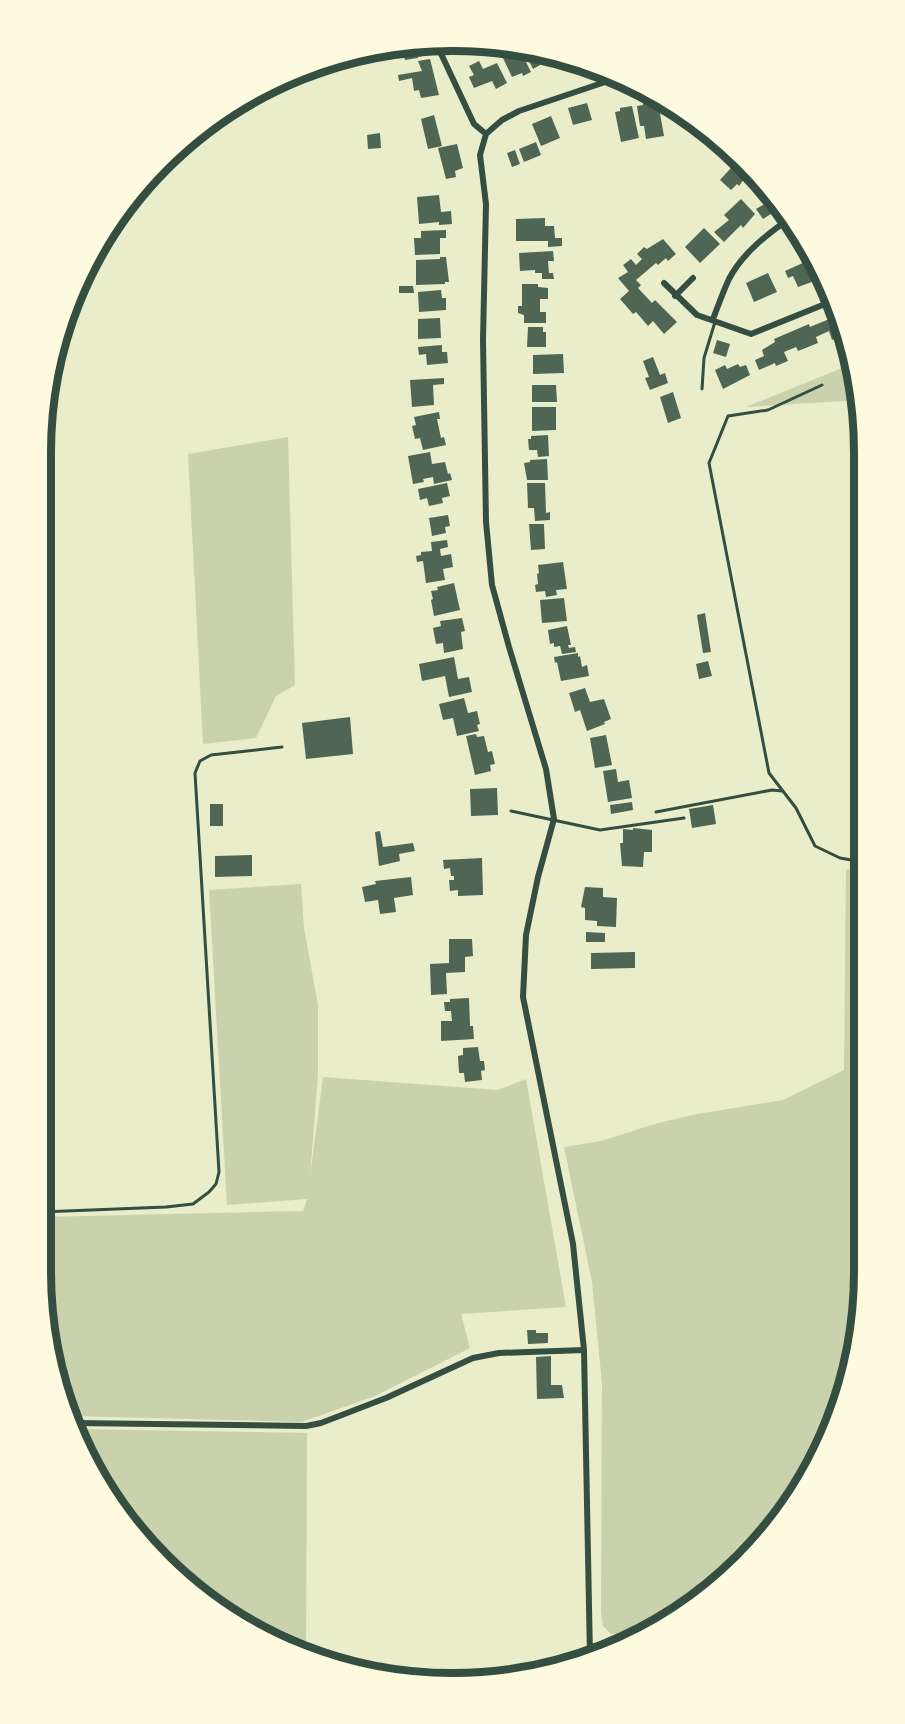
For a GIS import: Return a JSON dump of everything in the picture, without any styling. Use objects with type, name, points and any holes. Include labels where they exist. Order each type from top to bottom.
[{"type":"street","points":[[440,51],[474,124],[486,134]]},
{"type":"street","points":[[595,1647],[590,1646],[584,1350],[573,1244],[523,997],[526,935],[538,877],[554,819],[546,769],[492,585],[486,522],[483,340],[486,204],[480,155],[486,134],[502,120],[519,111],[606,82]]},
{"type":"street","points":[[714,320],[730,278],[751,249],[782,224]]},
{"type":"street","points":[[675,296],[693,278]]},
{"type":"street","points":[[664,283],[697,315],[751,334],[825,304]]},
{"type":"street","points":[[81,1423],[306,1426],[321,1423],[386,1398],[473,1358],[499,1353],[584,1350]]},
{"type":"lane","points":[[702,389],[704,357],[714,320]]},
{"type":"lane","points":[[51,1212],[194,1204],[216,1184],[219,1172],[195,773],[200,761],[212,755],[282,747]]},
{"type":"lane","points":[[511,811],[600,830],[684,818]]},
{"type":"path","points":[[822,385],[768,410],[728,416],[709,463],[769,773],[796,808],[815,846],[840,858],[854,860]]},
{"type":"path","points":[[650,813],[772,790],[784,792]]},
{"type":"green space","points":[[844,367],[851,401],[746,407]]},
{"type":"green space","points":[[288,437],[295,685],[276,696],[256,738],[203,744],[188,454]]},
{"type":"green space","points":[[854,868],[854,1271],[851,1324],[833,1401],[813,1449],[786,1495],[771,1516],[736,1555],[697,1590],[676,1605],[630,1632],[623,1635],[611,1634],[603,1626],[601,1612],[602,1384],[592,1282],[564,1147],[601,1141],[658,1123],[697,1114],[783,1100],[844,1070],[846,870]]},
{"type":"green space","points":[[301,884],[304,928],[318,1005],[318,1074],[310,1176],[323,1077],[498,1090],[526,1079],[566,1307],[461,1314],[470,1348],[375,1396],[302,1422],[78,1416],[65,1375],[54,1324],[51,1217],[303,1211],[307,1199],[227,1205],[209,890]]},
{"type":"green space","points":[[84,1429],[307,1433],[306,1645],[275,1632],[229,1605],[208,1590],[169,1555],[134,1516],[119,1495],[92,1449]]},
{"type":"building","points":[[422,52],[423,56],[405,60],[404,56],[397,57],[397,55],[400,54]]},
{"type":"building","points":[[506,54],[524,58],[531,72],[523,76],[522,73],[512,77],[502,56]]},
{"type":"building","points":[[528,58],[538,61],[540,65],[533,69]]},
{"type":"building","points":[[430,59],[439,95],[421,98],[419,90],[414,91],[412,78],[399,81],[398,75],[422,71],[418,61]]},
{"type":"building","points":[[479,61],[483,69],[497,63],[507,83],[496,89],[492,81],[474,88],[469,77],[474,75],[469,66]]},
{"type":"building","points":[[647,101],[659,109],[664,136],[646,139],[644,126],[640,126],[637,106],[643,105],[643,102]]},
{"type":"building","points":[[587,103],[592,120],[573,125],[568,108]]},
{"type":"building","points":[[632,106],[639,138],[621,142],[615,112],[620,111],[620,108]]},
{"type":"building","points":[[434,115],[442,146],[428,149],[421,119]]},
{"type":"building","points":[[551,116],[560,138],[541,146],[532,124]]},
{"type":"building","points":[[380,133],[381,148],[368,149],[367,135]]},
{"type":"building","points":[[536,142],[541,155],[524,162],[519,149]]},
{"type":"building","points":[[457,144],[463,168],[455,171],[456,177],[446,179],[438,148]]},
{"type":"building","points":[[515,150],[520,164],[512,167],[507,153]]},
{"type":"building","points":[[733,166],[745,178],[739,186],[737,184],[731,190],[720,180]]},
{"type":"building","points":[[439,195],[441,212],[451,211],[452,224],[439,225],[439,222],[419,224],[417,197]]},
{"type":"building","points":[[741,199],[755,214],[743,228],[741,225],[724,242],[714,232],[729,220],[724,215]]},
{"type":"building","points":[[767,203],[774,212],[763,219],[756,209]]},
{"type":"building","points":[[545,218],[545,226],[554,226],[555,238],[562,238],[562,246],[548,247],[548,241],[516,241],[516,219]]},
{"type":"building","points":[[704,228],[720,244],[700,263],[685,247]]},
{"type":"building","points":[[446,230],[446,238],[440,238],[440,254],[415,255],[414,238],[421,238],[421,231]]},
{"type":"building","points":[[663,239],[676,254],[668,261],[666,258],[658,265],[656,263],[636,280],[641,285],[638,288],[652,303],[655,300],[677,322],[664,334],[653,321],[648,326],[620,299],[629,291],[618,278],[628,272],[623,265],[631,259],[636,265],[642,259],[637,254],[644,247],[647,249]]},
{"type":"building","points":[[553,251],[554,261],[548,261],[549,273],[553,273],[554,279],[542,279],[542,273],[535,273],[535,270],[520,271],[519,253]]},
{"type":"building","points":[[800,252],[815,281],[798,287],[793,276],[788,278],[785,271],[805,262]]},
{"type":"building","points":[[440,257],[446,257],[449,282],[416,285],[416,260],[440,259]]},
{"type":"building","points":[[768,273],[777,292],[754,302],[746,283]]},
{"type":"building","points":[[522,284],[538,284],[538,287],[548,288],[548,299],[540,299],[540,312],[546,312],[546,323],[524,323],[524,315],[518,313],[518,306],[522,306]]},
{"type":"building","points":[[399,286],[413,286],[414,293],[399,293]]},
{"type":"building","points":[[441,290],[442,298],[446,298],[446,310],[419,312],[418,292]]},
{"type":"building","points":[[440,318],[441,338],[418,339],[418,319]]},
{"type":"building","points":[[831,318],[837,338],[832,340],[829,331],[816,337],[818,343],[798,351],[796,347],[784,352],[788,361],[776,366],[775,363],[759,370],[755,360],[764,356],[762,350],[775,342],[774,339],[809,324],[810,327]]},
{"type":"building","points":[[528,327],[543,327],[543,332],[546,332],[546,347],[527,347]]},
{"type":"building","points":[[717,340],[730,344],[726,357],[713,353]]},
{"type":"building","points":[[442,345],[442,352],[447,352],[448,363],[427,365],[426,354],[419,355],[418,347]]},
{"type":"building","points":[[563,354],[564,373],[533,374],[533,355]]},
{"type":"building","points":[[653,357],[660,375],[665,373],[668,383],[650,390],[645,378],[649,377],[643,361]]},
{"type":"building","points":[[738,364],[740,367],[746,365],[750,375],[723,389],[715,370],[725,365],[727,369]]},
{"type":"building","points":[[444,378],[444,384],[433,385],[434,405],[412,407],[410,380]]},
{"type":"building","points":[[532,385],[556,385],[557,402],[532,402]]},
{"type":"building","points":[[673,392],[681,418],[668,423],[660,397]]},
{"type":"building","points":[[532,407],[556,407],[556,430],[532,431]]},
{"type":"building","points":[[439,412],[440,419],[437,419],[441,438],[444,437],[446,445],[423,450],[420,438],[415,439],[412,426],[416,425],[414,417]]},
{"type":"building","points":[[548,435],[549,456],[538,457],[537,450],[529,450],[528,439],[531,439],[531,436]]},
{"type":"building","points":[[430,452],[432,464],[445,462],[452,480],[434,484],[433,477],[413,484],[408,456]]},
{"type":"building","points":[[547,459],[548,480],[527,480],[524,463],[530,460]]},
{"type":"building","points":[[447,483],[450,496],[442,498],[443,503],[429,506],[427,498],[420,500],[418,489]]},
{"type":"building","points":[[527,483],[545,483],[546,513],[550,512],[550,520],[535,521],[534,508],[528,508]]},
{"type":"building","points":[[448,515],[450,526],[445,527],[446,533],[432,536],[429,518]]},
{"type":"building","points":[[529,524],[544,524],[545,549],[531,550]]},
{"type":"building","points":[[447,540],[448,547],[440,549],[441,556],[451,554],[453,567],[443,569],[445,580],[426,583],[423,561],[417,562],[416,556],[421,555],[421,552],[432,551],[431,542]]},
{"type":"building","points":[[563,562],[567,589],[556,590],[557,595],[546,597],[545,591],[536,592],[538,565]]},
{"type":"building","points":[[454,583],[460,610],[434,616],[431,591],[438,590],[437,587]]},
{"type":"building","points":[[564,598],[567,621],[542,623],[540,600]]},
{"type":"building","points":[[705,613],[711,652],[703,653],[697,615]]},
{"type":"building","points":[[462,618],[465,631],[461,632],[463,649],[444,653],[443,643],[436,644],[433,628],[441,626],[440,621]]},
{"type":"building","points":[[567,626],[571,645],[568,645],[569,648],[575,647],[576,652],[562,654],[560,646],[554,647],[554,643],[550,644],[548,630]]},
{"type":"building","points":[[578,653],[582,667],[587,665],[589,676],[561,681],[554,657]]},
{"type":"building","points":[[454,657],[458,679],[469,677],[472,692],[449,697],[445,676],[422,681],[419,664]]},
{"type":"building","points":[[708,661],[712,676],[699,679],[696,664]]},
{"type":"building","points":[[585,688],[590,702],[604,699],[611,719],[587,731],[580,710],[575,712],[569,693]]},
{"type":"building","points":[[464,698],[468,713],[477,711],[479,731],[457,736],[453,718],[443,720],[439,704]]},
{"type":"building","points":[[350,717],[353,754],[306,759],[302,723]]},
{"type":"building","points":[[476,734],[477,737],[484,736],[488,752],[492,751],[495,764],[490,765],[491,771],[475,775],[466,736]]},
{"type":"building","points":[[606,735],[612,765],[595,768],[590,738]]},
{"type":"building","points":[[616,769],[618,782],[629,780],[632,798],[608,802],[603,771]]},
{"type":"building","points":[[497,788],[498,815],[471,816],[470,789]]},
{"type":"building","points":[[632,802],[633,810],[611,814],[610,805]]},
{"type":"building","points":[[210,804],[223,804],[223,826],[210,826]]},
{"type":"building","points":[[713,805],[716,824],[692,828],[689,809]]},
{"type":"building","points":[[633,828],[652,830],[652,852],[644,852],[643,867],[622,866],[620,843],[623,843],[623,829],[633,830]]},
{"type":"building","points":[[380,831],[383,847],[413,843],[415,851],[399,854],[400,861],[379,866],[375,832]]},
{"type":"building","points":[[252,855],[252,876],[215,877],[215,856]]},
{"type":"building","points":[[482,858],[483,895],[458,896],[458,890],[450,891],[449,880],[454,880],[454,876],[451,876],[450,868],[444,869],[443,860]]},
{"type":"building","points":[[411,877],[413,895],[394,898],[396,912],[380,914],[378,900],[365,902],[362,887],[376,884],[375,881]]},
{"type":"building","points":[[585,887],[603,888],[603,897],[617,898],[616,927],[597,926],[597,921],[585,920],[585,908],[581,907]]},
{"type":"building","points":[[586,932],[605,933],[605,942],[586,942]]},
{"type":"building","points":[[449,939],[472,939],[473,956],[465,957],[465,972],[446,973],[447,994],[431,995],[430,964],[449,963]]},
{"type":"building","points":[[635,952],[635,968],[591,969],[591,953]]},
{"type":"building","points":[[469,998],[470,1026],[473,1026],[474,1039],[441,1041],[441,1021],[452,1021],[451,1011],[445,1011],[444,1002],[450,1002],[450,999]]},
{"type":"building","points":[[478,1047],[480,1061],[484,1061],[485,1070],[481,1071],[482,1080],[465,1082],[464,1073],[459,1073],[458,1056],[463,1055],[463,1048]]},
{"type":"building","points":[[527,1330],[548,1333],[548,1343],[528,1344]]},
{"type":"building","points":[[551,1356],[551,1385],[562,1385],[564,1398],[537,1399],[536,1357]]}]
